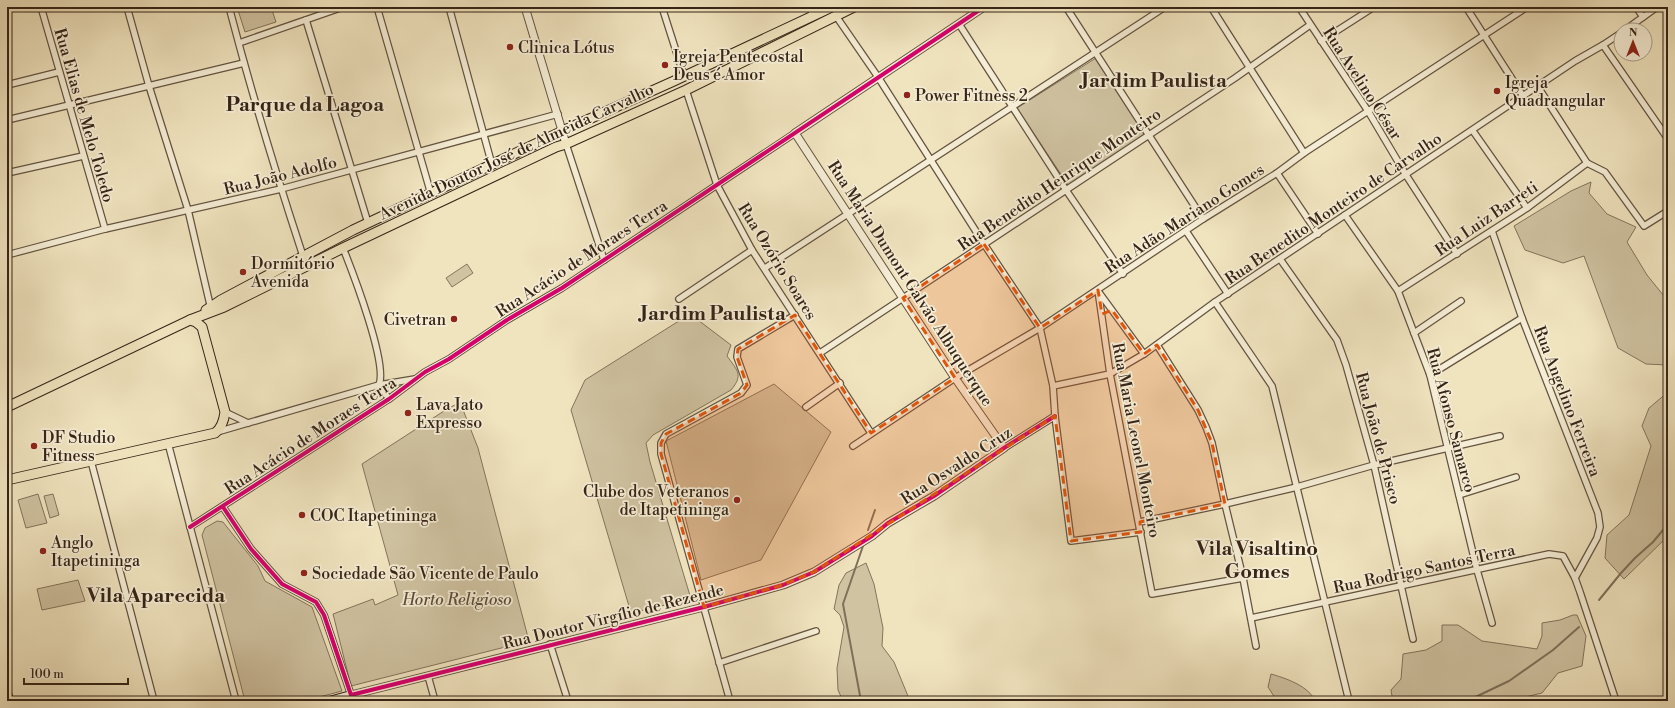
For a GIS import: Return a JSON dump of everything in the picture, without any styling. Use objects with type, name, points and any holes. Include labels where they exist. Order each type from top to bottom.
[{"type":"main road","name":"Avenida Doutor José de Almeida Carvalho","points":[[190,320],[202,316],[303,256],[368,223],[684,76],[812,11],[832,7]]},
{"type":"main road","name":"Avenida Doutor José de Almeida Carvalho","points":[[7,407],[556,147],[566,144],[686,90],[854,7]]},
{"type":"main road","points":[[7,480],[215,433],[221,426],[225,412],[202,327],[202,316]]},
{"type":"main road","points":[[190,320],[196,322],[202,327]]},
{"type":"main road","points":[[7,695],[9,701]]},
{"type":"main road","name":"Rua Doutor Virgílio de Rezende","points":[[329,701],[352,698]]},
{"type":"street","name":"Rua Elias de Melo Toledo","points":[[41,7],[104,229]]},
{"type":"street","points":[[128,7],[149,86],[188,210],[211,310]]},
{"type":"street","points":[[229,7],[238,43],[281,189],[303,256]]},
{"type":"street","points":[[238,43],[343,7]]},
{"type":"street","points":[[377,7],[431,194]]},
{"type":"street","points":[[449,7],[492,164]]},
{"type":"street","points":[[525,7],[566,144],[604,260]]},
{"type":"street","points":[[662,7],[684,76]]},
{"type":"street","name":"Rua Acácio de Moraes Terra","points":[[190,527],[388,399],[489,331],[562,288],[984,7]]},
{"type":"street","points":[[1066,7],[1203,219]]},
{"type":"street","points":[[765,268],[1165,7]]},
{"type":"street","points":[[1211,7],[1304,153]]},
{"type":"street","name":"Rua Avelino César","points":[[1299,7],[1368,111],[1406,175],[1457,254]]},
{"type":"street","points":[[1321,41],[1374,7]]},
{"type":"street","points":[[1466,7],[1523,96]]},
{"type":"street","name":"Rua Adão Mariano Gomes","points":[[853,446],[955,378],[1040,328],[1123,274],[1203,219],[1277,173],[1304,153],[1527,7]]},
{"type":"street","points":[[1636,7],[1643,17]]},
{"type":"street","points":[[1636,22],[1658,7]]},
{"type":"street","points":[[836,16],[878,77],[984,244],[1040,328],[1053,386],[1055,416],[1071,541],[1141,532]]},
{"type":"street","points":[[306,20],[368,223]]},
{"type":"street","points":[[959,24],[1066,190],[1123,274]]},
{"type":"street","name":"Rua Benedito Henrique Monteiro","points":[[820,353],[1250,67],[1310,25]]},
{"type":"street","name":"Rua Benedito Monteiro de Carvalho","points":[[1053,386],[1110,374],[1144,354],[1215,302],[1523,96],[1613,38]]},
{"type":"street","points":[[1603,45],[1668,139]]},
{"type":"street","points":[[7,120],[244,63]]},
{"type":"street","points":[[7,85],[59,72]]},
{"type":"street","points":[[1538,87],[1587,164],[1605,172],[1644,226],[1668,211]]},
{"type":"street","name":"Rua Ozório Soares","points":[[686,90],[717,185],[752,250],[840,383],[871,433]]},
{"type":"street","name":"Rua João Adolfo","points":[[7,255],[104,229],[281,189],[558,114]]},
{"type":"street","points":[[1472,131],[1528,208]]},
{"type":"street","name":"Rua Maria Dumont Galvão Albuquerque","points":[[795,133],[955,378],[1004,448]]},
{"type":"street","points":[[7,173],[83,156]]},
{"type":"street","name":"Rua Luiz Barreti","points":[[1398,290],[1528,208],[1587,164]]},
{"type":"street","points":[[1277,173],[1318,234]]},
{"type":"street","name":"Rua Afonso Samarco","points":[[1345,215],[1398,290],[1430,375],[1477,570],[1492,624]]},
{"type":"street","name":"Rua Angelino Ferreira","points":[[1492,231],[1522,318],[1598,513],[1600,527],[1597,538],[1575,578]]},
{"type":"street","points":[[1186,232],[1228,294]]},
{"type":"street","points":[[340,250],[375,344],[382,375],[379,386],[388,399]]},
{"type":"street","points":[[679,299],[752,250]]},
{"type":"street","name":"Rua João de Prisco","points":[[1280,259],[1336,340],[1346,365],[1374,465],[1413,639]]},
{"type":"street","points":[[1098,290],[1144,354]]},
{"type":"street","name":"Rua Maria Leonel Monteiro","points":[[1098,290],[1110,374],[1140,522],[1152,594],[1243,578]]},
{"type":"street","points":[[1414,333],[1461,301]]},
{"type":"street","points":[[1215,302],[1272,386],[1349,701]]},
{"type":"street","points":[[1102,314],[1112,310]]},
{"type":"street","points":[[730,701],[661,454],[661,443],[666,434],[741,393],[747,385],[737,357],[738,349],[795,315]]},
{"type":"street","points":[[1430,375],[1522,318]]},
{"type":"street","points":[[1157,345],[1206,427],[1212,443],[1243,578],[1256,646]]},
{"type":"street","points":[[215,433],[379,386],[417,379]]},
{"type":"street","points":[[806,407],[840,383]]},
{"type":"street","points":[[225,412],[248,423]]},
{"type":"street","name":"Rua Osvaldo Cruz","points":[[872,536],[888,523],[934,496],[1004,448],[1055,416]]},
{"type":"street","points":[[1140,522],[1297,487],[1374,465],[1500,436]]},
{"type":"street","points":[[168,444],[236,701]]},
{"type":"street","points":[[91,461],[154,701]]},
{"type":"street","points":[[1459,495],[1516,477]]},
{"type":"street","points":[[223,507],[251,549],[282,584],[316,602],[324,615],[352,698]]},
{"type":"street","name":"Rua Doutor Virgílio de Rezende","points":[[352,698],[428,676],[550,644],[704,607],[789,582],[814,572],[872,536]]},
{"type":"street","name":"Rua Rodrigo Santos Terra","points":[[1251,618],[1549,554],[1563,556],[1575,578],[1616,701]]},
{"type":"street","points":[[720,663],[816,631]]},
{"type":"street","points":[[550,644],[568,701]]},
{"type":"street","points":[[428,676],[435,701]]},
{"type":"highlighted area","points":[[984,244],[1040,328],[1098,290],[1102,314],[1112,310],[1144,354],[1157,345],[1198,410],[1212,443],[1225,504],[1140,522],[1141,532],[1071,541],[1055,416],[814,572],[783,585],[704,607],[661,454],[661,443],[666,434],[741,393],[747,385],[737,357],[738,349],[795,315],[871,433],[955,378],[903,298]]},
{"type":"green space","points":[[237,7],[271,7],[276,22],[245,32]]},
{"type":"green space","points":[[1096,58],[1145,134],[1068,185],[1017,108]]},
{"type":"green space","points":[[1591,182],[1589,193],[1607,214],[1636,227],[1627,242],[1647,275],[1668,301],[1668,371],[1667,365],[1646,364],[1618,348],[1584,256],[1563,263],[1525,250],[1514,226],[1571,191]]},
{"type":"green space","points":[[467,264],[473,273],[452,287],[446,278]]},
{"type":"green space","points":[[690,314],[731,345],[727,356],[736,369],[738,376],[735,385],[731,390],[653,435],[646,443],[650,462],[691,599],[631,613],[571,410],[585,380]]},
{"type":"green space","name":"Clube dos Veteranos de Itapetininga","points":[[774,384],[831,432],[761,560],[701,580],[666,441]]},
{"type":"green space","points":[[1668,392],[1668,536],[1624,579],[1605,558],[1607,535],[1629,515],[1651,446],[1642,426],[1649,408]]},
{"type":"green space","name":"Horto Religioso","points":[[460,402],[478,448],[529,641],[351,686],[333,614],[373,599],[375,605],[398,595],[362,464]]},
{"type":"green space","points":[[38,494],[47,523],[26,528],[18,500]]},
{"type":"green space","points":[[53,494],[59,515],[50,518],[44,496]]},
{"type":"green space","points":[[217,521],[223,522],[258,566],[265,581],[312,607],[342,691],[304,701],[245,701],[202,535],[205,528]]},
{"type":"green space","points":[[866,563],[874,584],[883,628],[882,646],[894,662],[910,701],[843,701],[838,690],[837,668],[844,627],[840,615],[834,609],[839,585],[846,573]]},
{"type":"green space","points":[[78,580],[85,601],[42,610],[37,589]]},
{"type":"green space","points":[[1577,615],[1586,636],[1582,666],[1558,673],[1542,693],[1517,699],[1515,701],[1390,701],[1392,696],[1391,690],[1401,679],[1403,654],[1426,650],[1442,641],[1442,625],[1458,625],[1482,641],[1537,649],[1542,636],[1542,623],[1560,620]]},
{"type":"green space","points":[[1271,674],[1296,683],[1308,691],[1315,701],[1277,701],[1268,687]]},
{"type":"waterway","points":[[868,530],[875,510]]},
{"type":"waterway","points":[[1599,600],[1621,573],[1653,542],[1668,524]]},
{"type":"waterway","points":[[861,701],[843,604],[863,546]]},
{"type":"waterway","points":[[1467,701],[1509,681],[1553,650],[1579,627]]},
{"type":"cycle path","points":[[190,527],[389,399],[425,372],[449,359],[507,320],[562,288],[984,7]]},
{"type":"cycle path","points":[[223,507],[251,549],[282,584],[316,602],[324,615],[351,695],[704,607],[783,585],[814,572],[872,536],[888,523],[934,496],[1004,448],[1055,416]]},
{"type":"place","name":"Clinica Lótus","points":[[510,47]]},
{"type":"place","name":"Igreja Pentecostal Deus é Amor","points":[[665,65]]},
{"type":"place","name":"Igreja Quadrangular","points":[[1497,91]]},
{"type":"place","name":"Power Fitness 2","points":[[907,95]]},
{"type":"place","name":"Dormitório Avenida","points":[[243,272]]},
{"type":"place","name":"Civetran","points":[[454,319]]},
{"type":"place","name":"Lava Jato Expresso","points":[[408,413]]},
{"type":"place","name":"DF Studio Fitness","points":[[34,446]]},
{"type":"place","name":"Clube dos Veteranos de Itapetininga","points":[[737,500]]},
{"type":"place","name":"COC Itapetininga","points":[[302,515]]},
{"type":"place","name":"Anglo Itapetininga","points":[[43,551]]},
{"type":"place","name":"Sociedade São Vicente de Paulo","points":[[304,573]]},
{"type":"district","name":"Jardim Paulista","points":[[1154,80]]},
{"type":"district","name":"Parque da Lagoa","points":[[305,104]]},
{"type":"district","name":"Jardim Paulista","points":[[713,313]]},
{"type":"district","name":"Vila Visaltino Gomes","points":[[1257,560]]},
{"type":"district","name":"Vila Aparecida","points":[[156,595]]}]
